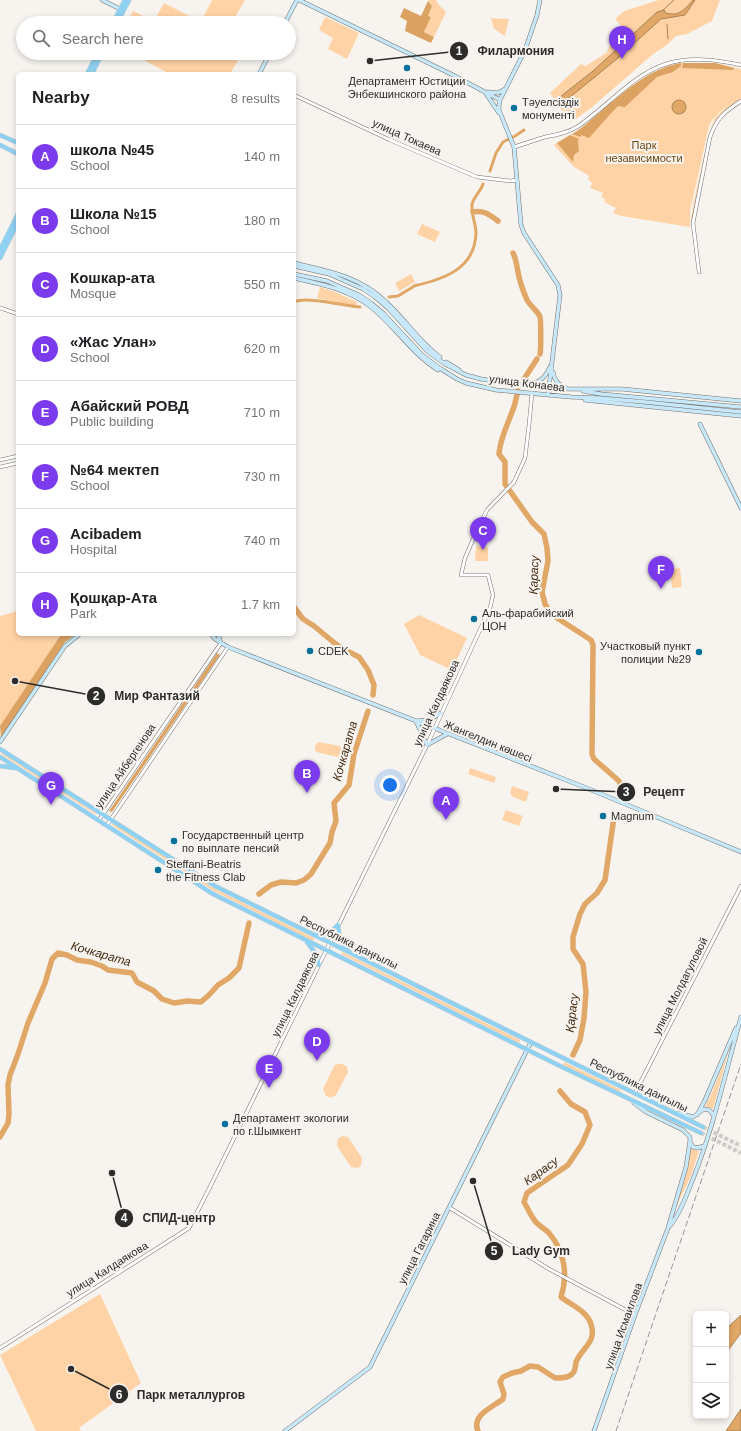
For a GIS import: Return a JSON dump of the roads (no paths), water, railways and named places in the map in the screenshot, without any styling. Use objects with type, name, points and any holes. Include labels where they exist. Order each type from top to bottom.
[{"type":"main road","points":[[102,0],[122,10]]},
{"type":"main road","points":[[120,16],[125,0]]},
{"type":"main road","points":[[118,16],[129,0]]},
{"type":"main road","points":[[289,16],[298,0],[500,100]]},
{"type":"main road","points":[[540,0],[537,15],[525,50],[500,100],[499,110],[513,146],[524,233],[558,285],[560,295],[548,395]]},
{"type":"main road","points":[[88,72],[94,60]]},
{"type":"main road","points":[[93,72],[99,60]]},
{"type":"main road","points":[[259,72],[266,60]]},
{"type":"main road","points":[[484,91],[498,93],[506,89]]},
{"type":"main road","points":[[484,91],[501,115]]},
{"type":"main road","points":[[0,135],[16,142]]},
{"type":"main road","points":[[0,145],[16,153]]},
{"type":"main road","points":[[0,250],[16,218]]},
{"type":"main road","points":[[0,258],[16,226]]},
{"type":"main road","points":[[296,262],[342,275],[365,285],[388,302],[424,344],[462,373]]},
{"type":"main road","points":[[296,266],[322,272]]},
{"type":"main road","points":[[316,267],[322,272]]},
{"type":"main road","name":"улица Конаева","points":[[322,272],[348,281],[375,297],[388,308],[423,347],[442,362],[462,373],[481,379],[549,387],[573,389],[622,389],[741,401]]},
{"type":"main road","name":"улица Конаева","points":[[296,274],[327,281],[360,295],[371,302],[422,355],[437,367],[466,383],[496,390],[621,400],[741,412]]},
{"type":"main road","points":[[296,278],[326,285],[358,298],[376,312],[422,359],[442,373],[450,374]]},
{"type":"main road","points":[[345,288],[348,281]]},
{"type":"main road","points":[[388,302],[388,308]]},
{"type":"main road","points":[[437,367],[442,362]]},
{"type":"main road","points":[[526,385],[541,381],[552,365]]},
{"type":"main road","points":[[552,365],[555,380],[562,386],[573,389]]},
{"type":"main road","name":"улица Конаева","points":[[573,389],[601,394],[741,407]]},
{"type":"main road","points":[[571,397],[603,402],[741,416]]},
{"type":"main road","points":[[700,424],[741,508]]},
{"type":"main road","points":[[0,742],[65,646],[78,636]]},
{"type":"main road","name":"Жангелдин көшесі","points":[[213,636],[228,647],[588,789],[741,852]]},
{"type":"main road","points":[[219,636],[221,642]]},
{"type":"main road","points":[[441,713],[429,720],[416,721],[427,745],[447,734]]},
{"type":"main road","name":"Республика даңғылы","points":[[0,749],[215,886],[703,1127]]},
{"type":"main road","name":"Республика даңғылы","points":[[0,757],[213,894],[527,1050],[701,1133]]},
{"type":"main road","points":[[0,766],[18,768]]},
{"type":"main road","points":[[309,932],[324,935],[332,932],[338,925]]},
{"type":"main road","points":[[338,925],[340,938],[343,945],[354,954]]},
{"type":"main road","points":[[305,940],[316,954],[319,965]]},
{"type":"main road","points":[[697,1115],[741,1017]]},
{"type":"main road","name":"улица Исмаилова","points":[[668,1228],[674,1222],[698,1169],[741,1017]]},
{"type":"main road","name":"улица Гагарина","points":[[285,1431],[370,1367],[531,1042]]},
{"type":"main road","points":[[637,1094],[653,1100],[685,1116],[693,1117],[704,1109],[709,1110],[712,1113],[713,1118]]},
{"type":"main road","points":[[634,1102],[646,1112],[683,1130],[690,1137],[693,1147],[697,1148],[704,1146]]},
{"type":"main road","name":"улица Исмаилова","points":[[594,1431],[635,1315],[668,1228],[686,1167],[690,1141]]},
{"type":"street","points":[[513,146],[561,134],[576,128],[648,72],[666,64],[679,61],[696,60],[718,61],[741,65]]},
{"type":"street","name":"улица Токаева","points":[[296,96],[390,140],[477,178],[504,181],[517,180]]},
{"type":"street","points":[[699,272],[693,222],[710,137],[721,116],[741,101]]},
{"type":"street","points":[[0,308],[16,313]]},
{"type":"street","name":"улица Калдаякова","points":[[0,1348],[189,1228],[427,745],[490,608],[493,595],[488,575],[462,575],[463,563],[487,510],[514,482],[525,458],[532,393]]},
{"type":"street","points":[[0,460],[16,456]]},
{"type":"street","points":[[0,467],[16,463]]},
{"type":"street","name":"улица Айбергенова","points":[[99,820],[221,642]]},
{"type":"street","name":"улица Айбергенова","points":[[107,825],[228,647]]},
{"type":"street","name":"улица Молдагуловой","points":[[637,1094],[741,886]]},
{"type":"street","points":[[450,1208],[569,1280],[635,1315]]},
{"type":"waterway","points":[[663,10],[674,0]]},
{"type":"waterway","points":[[667,24],[668,39]]},
{"type":"waterway","points":[[490,171],[496,153],[503,142],[524,130]]},
{"type":"waterway","points":[[414,286],[447,276],[464,264],[474,245],[476,233],[472,203],[483,184]]},
{"type":"waterway","name":"Қарасу","points":[[473,212],[484,212],[498,221]]},
{"type":"waterway","name":"Қарасу","points":[[513,253],[518,274],[527,300],[540,317],[540,354]]},
{"type":"waterway","points":[[389,297],[398,296],[416,285]]},
{"type":"waterway","points":[[296,301],[307,300],[360,307]]},
{"type":"waterway","name":"Қарасу","points":[[524,379],[537,359]]},
{"type":"waterway","name":"Қарасу","points":[[518,391],[514,407],[504,433],[499,454],[505,462],[505,484],[532,522],[544,534],[548,561],[542,592],[545,604],[551,614],[591,640],[593,645],[592,754],[594,759],[619,781],[623,791]]},
{"type":"waterway","name":"Кочкарата","points":[[296,610],[303,619],[341,648],[359,657],[368,670],[374,685],[373,695]]},
{"type":"waterway","name":"Кочкарата","points":[[259,894],[271,885],[281,882],[296,883],[304,880],[311,874],[330,843],[336,821],[334,803],[349,785],[354,754],[368,711]]},
{"type":"waterway","name":"Қарасу","points":[[573,1055],[580,1040],[584,1018],[586,992],[583,964],[573,949],[573,937],[580,914],[585,904],[597,893],[605,880],[614,817]]},
{"type":"waterway","name":"Кочкарата","points":[[0,1137],[8,1123],[8,1085],[10,1075],[28,1023],[45,983],[52,959],[58,953],[67,955],[77,960],[91,962],[108,970],[132,973],[137,982],[154,991],[162,999],[174,1003],[188,1001],[201,1002],[218,985],[229,978],[239,968],[249,923]]},
{"type":"waterway","name":"Карасу","points":[[478,1431],[477,1425],[480,1416],[503,1399],[504,1394],[500,1382],[503,1377],[521,1371],[530,1366],[538,1367],[555,1378],[568,1376],[574,1372],[576,1362],[592,1336],[591,1324],[586,1315],[561,1297],[564,1280],[564,1264],[559,1248],[549,1233],[535,1221],[524,1202],[527,1193],[568,1165],[582,1144],[590,1125],[585,1112],[571,1104],[560,1091]]},
{"type":"tunnel","points":[[703,1127],[741,1146]]},
{"type":"tunnel","points":[[701,1133],[741,1153]]},
{"type":"railway","points":[[616,1431],[741,1064]]},
{"type":"place","name":"Қошқар-Ата","points":[[622,59]]},
{"type":"place","name":"Филармония","points":[[370,61]]},
{"type":"place","name":"Департамент Юстиции Энбекшинского района","points":[[407,68]]},
{"type":"place","name":"Тәуелсіздік монументі","points":[[514,108]]},
{"type":"place","name":"Кошкар-ата","points":[[483,550]]},
{"type":"place","name":"№64 мектеп","points":[[661,589]]},
{"type":"place","name":"Аль-фарабийский ЦОН","points":[[474,619]]},
{"type":"place","name":"CDEK","points":[[310,651]]},
{"type":"place","name":"Участковый пункт полиции №29","points":[[699,652]]},
{"type":"place","name":"Мир Фантазий","points":[[15,681]]},
{"type":"place","name":"Рецепт","points":[[556,789]]},
{"type":"place","name":"Школа №15","points":[[307,793]]},
{"type":"place","name":"Acibadem","points":[[51,805]]},
{"type":"place","name":"Magnum","points":[[603,816]]},
{"type":"place","name":"школа №45","points":[[446,820]]},
{"type":"place","name":"Государственный центр по выплате пенсий","points":[[174,841]]},
{"type":"place","name":"Steffani-Beatris the Fitness Clab","points":[[158,870]]},
{"type":"place","name":"«Жас Улан»","points":[[317,1061]]},
{"type":"place","name":"Абайский РОВД","points":[[269,1088]]},
{"type":"place","name":"Департамент экологии по г.Шымкент","points":[[225,1124]]},
{"type":"place","name":"СПИД-центр","points":[[112,1173]]},
{"type":"place","name":"Lady Gym","points":[[473,1181]]},
{"type":"place","name":"Парк металлургов","points":[[71,1369]]},
{"type":"park label","name":"Парк независимости","points":[[644,151]]}]
